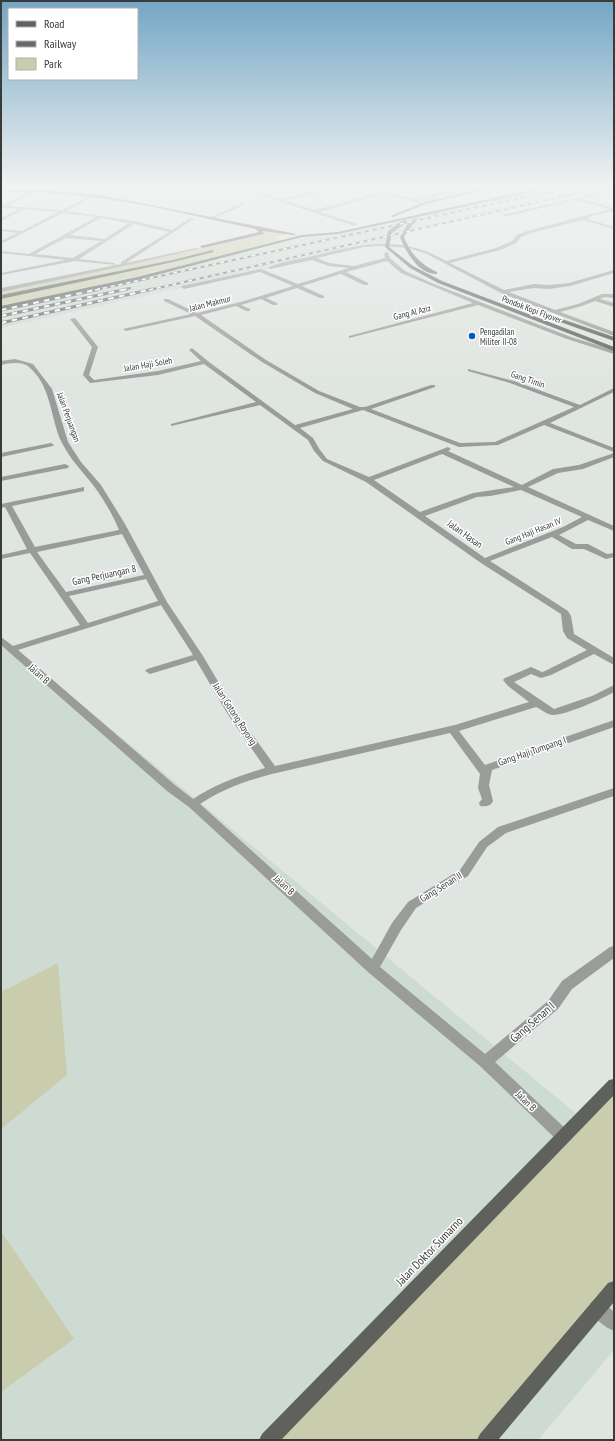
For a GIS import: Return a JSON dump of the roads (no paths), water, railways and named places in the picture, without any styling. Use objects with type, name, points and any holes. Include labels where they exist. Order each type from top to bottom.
[{"type":"main road","points":[[173,261],[185,254]]},
{"type":"main road","points":[[1,297],[199,254]]},
{"type":"main road","points":[[1,308],[137,278],[230,254]]},
{"type":"main road","name":"Pondok Kopi Flyover","points":[[394,254],[417,272],[614,349]]},
{"type":"main road","points":[[410,254],[427,269],[441,275]]},
{"type":"main road","name":"Pondok Kopi Flyover","points":[[463,285],[510,302]]},
{"type":"main road","name":"Pondok Kopi Flyover","points":[[524,307],[614,339]]},
{"type":"main road","name":"Jalan Doktor Sumarno","points":[[268,1440],[614,1085]]},
{"type":"main road","points":[[486,1440],[614,1289]]},
{"type":"street","points":[[23,254],[122,265],[138,254]]},
{"type":"street","points":[[1,274],[74,260],[83,254]]},
{"type":"street","points":[[1,290],[169,254]]},
{"type":"street","points":[[270,268],[328,254]]},
{"type":"street","points":[[386,254],[386,257],[403,272],[478,303],[583,343],[614,352]]},
{"type":"street","points":[[431,254],[503,292],[614,334]]},
{"type":"street","points":[[447,262],[477,254]]},
{"type":"street","points":[[312,258],[330,266],[343,264],[355,268]]},
{"type":"street","name":"Jalan Makmur","points":[[126,329],[197,315],[262,298],[388,259]]},
{"type":"street","points":[[1,268],[23,270]]},
{"type":"street","points":[[184,287],[261,270],[322,297]]},
{"type":"street","points":[[503,292],[537,286],[549,287],[570,284],[614,271]]},
{"type":"street","points":[[342,272],[366,284]]},
{"type":"street","points":[[604,274],[614,277]]},
{"type":"street","points":[[553,312],[580,305],[604,295],[614,296]]},
{"type":"street","points":[[262,298],[275,304]]},
{"type":"street","points":[[595,299],[614,305]]},
{"type":"street","points":[[166,300],[197,315],[274,367],[317,392],[459,445]]},
{"type":"street","name":"Gang Al Aziz","points":[[351,337],[478,303]]},
{"type":"street","points":[[237,304],[248,310]]},
{"type":"street","name":"Jalan Haji Soleh","points":[[74,319],[95,347],[86,375],[91,382],[158,373],[206,362]]},
{"type":"street","name":"Jalan Hasan","points":[[192,350],[206,362],[311,439],[317,451],[325,460],[369,480],[484,561],[565,613],[568,618],[567,632],[570,636],[611,658]]},
{"type":"street","name":"Jalan Perjuangan","points":[[1,363],[15,361],[31,365],[49,389],[65,442],[78,463],[97,485],[163,602]]},
{"type":"street","name":"Gang Timin","points":[[470,370],[512,382],[580,407]]},
{"type":"street","points":[[294,427],[362,409],[433,386]]},
{"type":"street","points":[[369,480],[459,445],[500,443],[614,390]]},
{"type":"street","points":[[173,425],[261,403]]},
{"type":"street","points":[[545,423],[614,450]]},
{"type":"street","points":[[1,455],[51,445]]},
{"type":"street","points":[[442,452],[614,529]]},
{"type":"street","points":[[420,515],[476,495],[490,494],[523,487],[551,473],[564,469],[580,467],[614,454]]},
{"type":"street","points":[[1,479],[65,466]]},
{"type":"street","points":[[81,489],[4,505],[32,550],[85,625]]},
{"type":"street","name":"Gang Haji Hasan IV","points":[[484,561],[552,534],[588,517]]},
{"type":"street","points":[[1,557],[124,531]]},
{"type":"street","points":[[552,534],[575,547],[585,546],[606,557],[614,555]]},
{"type":"street","name":"Gang Perjuangan 8","points":[[63,595],[149,576]]},
{"type":"street","points":[[12,649],[85,625],[163,602]]},
{"type":"street","name":"Jalan Gotong Royong","points":[[163,602],[198,656],[232,713],[272,770]]},
{"type":"street","name":"Jalan B","points":[[1,640],[171,788],[193,804],[373,968],[486,1062],[563,1136]]},
{"type":"street","points":[[594,650],[548,673],[541,675],[531,670],[508,680],[511,684],[537,703],[552,712],[582,703],[614,688]]},
{"type":"street","points":[[150,670],[198,656]]},
{"type":"street","points":[[193,804],[224,786],[240,779],[272,770],[452,729],[537,703]]},
{"type":"street","name":"Gang Haji Tumpang I","points":[[485,773],[488,768],[494,764],[614,723]]},
{"type":"street","points":[[452,729],[485,773],[484,791],[488,801],[484,803]]},
{"type":"street","name":"Gang Senan II","points":[[373,968],[403,916],[420,899],[459,878],[467,870],[481,846],[489,839],[502,830],[614,792]]},
{"type":"street","name":"Gang Senan I","points":[[486,1062],[553,1005],[567,985],[614,951]]},
{"type":"street","points":[[597,1308],[614,1323]]},
{"type":"railway","points":[[95,290],[260,254]]},
{"type":"railway","points":[[149,290],[307,254]]},
{"type":"railway","points":[[125,289],[130,288]]},
{"type":"railway","points":[[1,310],[100,289]]},
{"type":"railway","points":[[1,316],[125,289]]},
{"type":"railway","points":[[1,323],[153,289]]},
{"type":"place","name":"Pengadilan Militer II-08","points":[[472,336]]}]
